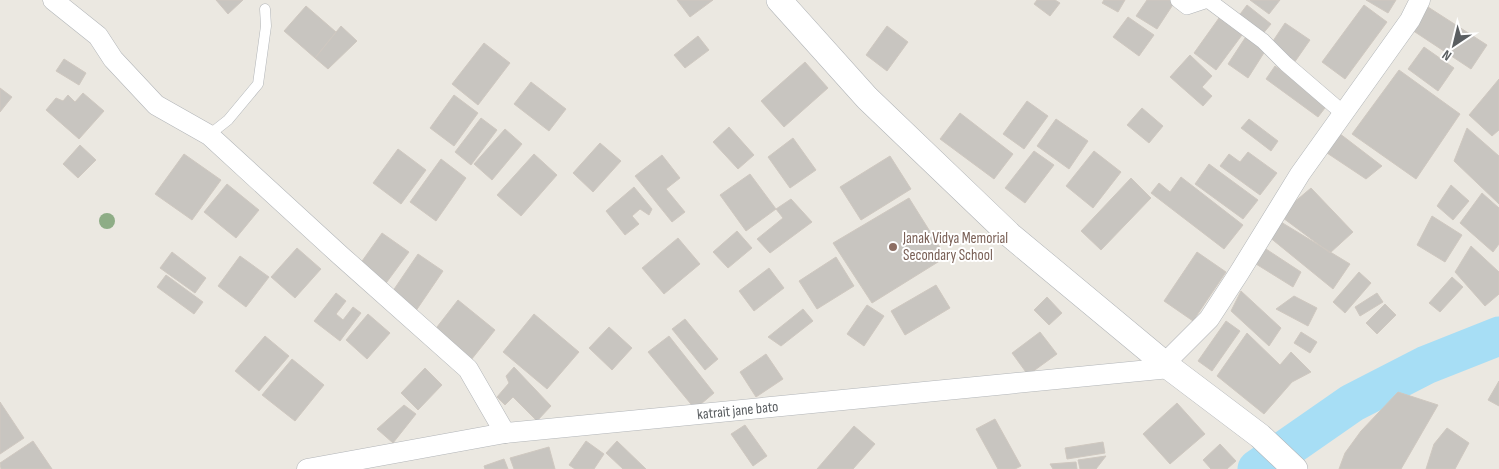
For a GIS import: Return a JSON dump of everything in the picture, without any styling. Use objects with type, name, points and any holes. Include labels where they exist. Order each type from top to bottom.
[{"type":"street","points":[[53,0],[98,36],[113,59],[156,104],[209,135],[341,256],[468,368],[505,434]]},
{"type":"street","points":[[779,0],[867,98],[1010,235],[1168,366],[1260,436],[1295,469]]},
{"type":"street","points":[[1178,0],[1187,8],[1208,0],[1263,41],[1286,64],[1343,113]]},
{"type":"street","points":[[1168,366],[1209,319],[1300,174],[1410,20],[1420,0]]},
{"type":"street","name":"katrait jane bato","points":[[307,469],[505,434],[1168,366]]},
{"type":"lane","points":[[209,135],[228,120],[258,84],[266,26],[265,9]]},
{"type":"building","points":[[216,0],[243,0],[228,14]]},
{"type":"building","points":[[677,0],[713,0],[690,17]]},
{"type":"building","points":[[1037,0],[1055,0],[1060,3],[1050,16],[1034,4]]},
{"type":"building","points":[[1104,0],[1125,0],[1118,12],[1102,3]]},
{"type":"building","points":[[1147,0],[1176,0],[1157,29],[1136,16]]},
{"type":"building","points":[[1250,0],[1280,0],[1269,14]]},
{"type":"building","points":[[1366,0],[1396,0],[1388,13]]},
{"type":"building","points":[[1247,5],[1271,24],[1261,36],[1238,17]]},
{"type":"building","points":[[1364,5],[1387,22],[1345,79],[1322,62]]},
{"type":"building","points":[[306,6],[336,32],[315,58],[284,31]]},
{"type":"building","points":[[1428,7],[1487,45],[1471,69],[1412,30]]},
{"type":"building","points":[[1128,17],[1154,35],[1139,56],[1113,37]]},
{"type":"building","points":[[1219,18],[1242,35],[1216,70],[1194,53]]},
{"type":"building","points":[[1285,23],[1310,40],[1294,63],[1269,47]]},
{"type":"building","points":[[341,26],[357,41],[328,69],[315,58]]},
{"type":"building","points":[[887,26],[908,42],[887,71],[866,55]]},
{"type":"building","points":[[1247,35],[1267,48],[1248,78],[1228,64]]},
{"type":"building","points":[[698,36],[709,50],[685,68],[674,55]]},
{"type":"building","points":[[484,43],[510,63],[478,105],[452,84]]},
{"type":"building","points":[[1424,47],[1454,68],[1438,91],[1408,69]]},
{"type":"building","points":[[1190,55],[1212,76],[1202,87],[1212,96],[1203,106],[1170,77]]},
{"type":"building","points":[[64,59],[86,73],[79,85],[56,71]]},
{"type":"building","points":[[805,62],[828,88],[784,127],[761,101]]},
{"type":"building","points":[[1275,66],[1328,104],[1318,117],[1266,79]]},
{"type":"building","points":[[1399,70],[1460,114],[1416,179],[1352,134]]},
{"type":"building","points":[[1499,79],[1499,130],[1492,136],[1469,115]]},
{"type":"building","points":[[531,82],[566,109],[549,131],[514,104]]},
{"type":"building","points":[[0,88],[12,97],[0,112]]},
{"type":"building","points":[[83,93],[104,111],[79,139],[46,110],[56,98],[63,101],[68,95],[75,102]]},
{"type":"building","points":[[454,95],[478,113],[454,146],[430,128]]},
{"type":"building","points":[[1027,101],[1048,116],[1024,149],[1003,134]]},
{"type":"building","points":[[1142,108],[1163,126],[1149,143],[1127,125]]},
{"type":"building","points":[[960,113],[1013,154],[994,179],[940,139]]},
{"type":"building","points":[[481,118],[497,130],[471,165],[455,152]]},
{"type":"building","points":[[1056,119],[1088,141],[1069,169],[1037,146]]},
{"type":"building","points":[[1249,119],[1278,141],[1271,151],[1241,128]]},
{"type":"building","points":[[729,127],[754,155],[738,169],[713,142]]},
{"type":"building","points":[[1467,128],[1499,156],[1499,204],[1454,161]]},
{"type":"building","points":[[505,129],[522,144],[492,180],[474,164]]},
{"type":"building","points":[[1335,130],[1382,166],[1366,179],[1324,151]]},
{"type":"building","points":[[793,138],[816,170],[790,188],[768,157]]},
{"type":"building","points":[[600,143],[621,161],[593,192],[573,173]]},
{"type":"building","points":[[80,145],[96,160],[78,178],[63,164]]},
{"type":"building","points":[[398,149],[426,170],[401,204],[373,183]]},
{"type":"building","points":[[1034,151],[1054,165],[1025,203],[1005,188]]},
{"type":"building","points":[[1094,151],[1121,172],[1093,208],[1066,186]]},
{"type":"building","points":[[1248,152],[1277,173],[1260,195],[1220,166],[1229,154],[1240,162]]},
{"type":"building","points":[[184,154],[221,180],[192,220],[155,194]]},
{"type":"building","points":[[534,154],[557,175],[521,216],[497,195]]},
{"type":"building","points":[[662,155],[680,178],[666,189],[685,212],[672,222],[635,176]]},
{"type":"building","points":[[890,156],[911,189],[861,220],[840,187]]},
{"type":"building","points":[[441,159],[466,178],[436,221],[410,202]]},
{"type":"building","points":[[1209,164],[1258,200],[1243,219],[1195,184]]},
{"type":"building","points":[[750,174],[776,209],[746,231],[720,195]]},
{"type":"building","points":[[1181,177],[1243,225],[1224,249],[1151,193],[1159,183],[1170,192]]},
{"type":"building","points":[[1131,178],[1151,198],[1101,250],[1081,231]]},
{"type":"building","points":[[227,184],[259,210],[236,238],[204,212]]},
{"type":"building","points":[[1451,185],[1469,201],[1453,220],[1437,206]]},
{"type":"building","points":[[634,187],[652,209],[649,215],[640,209],[632,216],[639,224],[625,235],[606,211]]},
{"type":"building","points":[[1311,188],[1353,232],[1330,253],[1279,215]]},
{"type":"building","points":[[1482,193],[1499,208],[1499,244],[1493,252],[1460,223]]},
{"type":"building","points":[[909,198],[946,257],[872,303],[833,243]]},
{"type":"building","points":[[791,199],[812,222],[770,253],[757,239],[783,218],[776,209]]},
{"type":"building","points":[[1432,216],[1462,235],[1445,262],[1417,245]]},
{"type":"building","points":[[1276,219],[1350,264],[1333,289],[1268,236]]},
{"type":"building","points":[[737,231],[752,248],[728,268],[713,252]]},
{"type":"building","points":[[382,233],[409,252],[381,290],[355,271]]},
{"type":"building","points":[[678,238],[700,264],[664,294],[642,268]]},
{"type":"building","points":[[1471,246],[1499,272],[1499,294],[1485,306],[1455,272]]},
{"type":"building","points":[[297,248],[321,269],[295,298],[271,277]]},
{"type":"building","points":[[1266,249],[1301,272],[1293,287],[1256,264]]},
{"type":"building","points":[[172,252],[206,278],[195,293],[160,268]]},
{"type":"building","points":[[1197,252],[1226,272],[1193,321],[1164,301]]},
{"type":"building","points":[[418,254],[443,271],[409,321],[384,304]]},
{"type":"building","points":[[240,256],[269,277],[246,307],[218,286]]},
{"type":"building","points":[[836,257],[854,286],[817,309],[799,281]]},
{"type":"building","points":[[769,268],[784,288],[754,311],[739,291]]},
{"type":"building","points":[[1359,272],[1371,283],[1345,313],[1333,302]]},
{"type":"building","points":[[166,275],[203,302],[194,314],[157,287]]},
{"type":"building","points":[[1452,277],[1463,287],[1440,312],[1429,303]]},
{"type":"building","points":[[936,285],[950,308],[905,335],[891,311]]},
{"type":"building","points":[[1241,291],[1281,328],[1269,346],[1231,311]]},
{"type":"building","points":[[336,293],[346,301],[336,314],[343,320],[353,307],[361,313],[340,341],[314,321]]},
{"type":"building","points":[[1377,293],[1383,302],[1360,316],[1355,307]]},
{"type":"building","points":[[1294,296],[1317,308],[1308,326],[1276,309]]},
{"type":"building","points":[[1047,297],[1062,313],[1049,325],[1034,310]]},
{"type":"building","points":[[458,300],[495,330],[467,365],[430,336]]},
{"type":"building","points":[[1385,304],[1396,315],[1377,334],[1366,323]]},
{"type":"building","points":[[867,305],[884,316],[864,346],[847,334]]},
{"type":"building","points":[[803,309],[813,321],[781,346],[768,337]]},
{"type":"building","points":[[368,314],[390,333],[367,359],[346,340]]},
{"type":"building","points":[[534,314],[579,352],[547,389],[503,352]]},
{"type":"building","points":[[685,319],[718,359],[705,370],[672,329]]},
{"type":"building","points":[[1226,321],[1240,331],[1212,371],[1198,361]]},
{"type":"building","points":[[609,327],[632,348],[612,370],[589,348]]},
{"type":"building","points":[[1040,332],[1057,354],[1028,375],[1012,353]]},
{"type":"building","points":[[1301,332],[1317,342],[1310,353],[1294,343]]},
{"type":"building","points":[[1247,333],[1280,365],[1291,352],[1311,372],[1292,382],[1264,414],[1217,376]]},
{"type":"building","points":[[265,336],[289,356],[259,391],[235,371]]},
{"type":"building","points":[[669,336],[714,393],[695,409],[648,352]]},
{"type":"building","points":[[766,354],[783,379],[756,397],[740,372]]},
{"type":"building","points":[[292,359],[324,385],[295,421],[262,395]]},
{"type":"building","points":[[514,367],[551,406],[537,421],[513,397],[505,405],[497,397],[509,383],[506,376]]},
{"type":"building","points":[[425,368],[442,385],[418,410],[401,393]]},
{"type":"building","points":[[1499,381],[1499,406],[1488,400]]},
{"type":"building","points":[[1398,392],[1438,405],[1401,469],[1339,469],[1345,453],[1361,431]]},
{"type":"building","points":[[0,402],[24,438],[0,454]]},
{"type":"building","points":[[1177,403],[1205,434],[1170,464],[1143,434]]},
{"type":"building","points":[[404,405],[416,414],[393,443],[377,429]]},
{"type":"building","points":[[995,419],[1021,466],[1015,469],[998,469],[976,429]]},
{"type":"building","points":[[745,425],[767,456],[753,466],[731,434]]},
{"type":"building","points":[[854,426],[875,444],[853,469],[817,469]]},
{"type":"building","points":[[1447,428],[1469,443],[1455,469],[1426,469],[1434,444]]},
{"type":"building","points":[[33,441],[52,469],[1,469],[0,463]]},
{"type":"building","points":[[586,441],[604,454],[594,469],[575,469],[569,465]]},
{"type":"building","points":[[617,441],[646,469],[623,469],[606,453]]},
{"type":"building","points":[[1103,442],[1105,453],[1067,459],[1065,448]]},
{"type":"building","points":[[1220,444],[1236,461],[1227,469],[1211,469],[1203,460]]},
{"type":"building","points":[[549,447],[555,469],[514,469],[510,458]]},
{"type":"building","points":[[1106,456],[1096,469],[1080,469],[1078,460]]},
{"type":"building","points":[[504,459],[508,469],[485,469],[484,466]]},
{"type":"building","points":[[1076,462],[1077,469],[1053,469],[1050,464]]},
{"type":"waterway","points":[[1257,469],[1352,403],[1426,365],[1499,336]]},
{"type":"place","name":"Janak Vidya Memorial Secondary School","points":[[893,247]]}]
